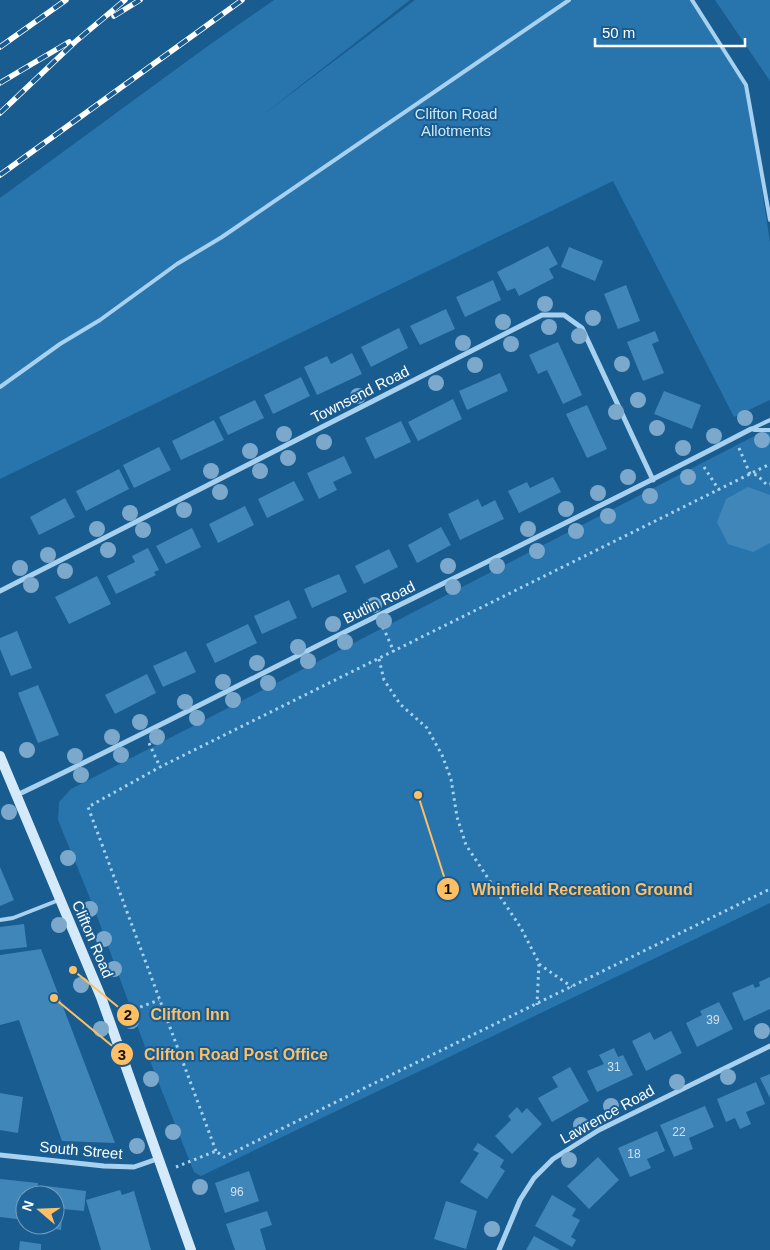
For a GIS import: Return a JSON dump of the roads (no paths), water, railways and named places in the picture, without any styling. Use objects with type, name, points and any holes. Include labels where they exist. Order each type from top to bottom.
[{"type":"street","name":"Townsend Road","points":[[0,591],[542,316],[564,315],[582,328],[653,480]]},
{"type":"street","name":"Butlin Road","points":[[17,795],[145,734],[379,615],[752,430]]},
{"type":"street","name":"Clifton Road","points":[[0,756],[102,997],[108,1019],[160,1158],[191,1250]]},
{"type":"street","name":"Lawrence Road","points":[[499,1250],[520,1200],[534,1178],[553,1159],[599,1130],[770,1046]]},
{"type":"street","name":"South Street","points":[[0,1155],[104,1166],[134,1167],[160,1158]]},
{"type":"lane","points":[[0,387],[60,344],[100,320],[177,264],[230,232],[569,0]]},
{"type":"lane","points":[[692,0],[746,85],[770,220]]},
{"type":"lane","points":[[752,430],[770,420]]},
{"type":"lane","points":[[752,430],[770,430]]},
{"type":"lane","points":[[0,920],[13,918],[61,900]]},
{"type":"railway","points":[[0,47],[66,0]]},
{"type":"railway","points":[[0,113],[75,42],[125,0]]},
{"type":"railway","points":[[114,16],[140,0]]},
{"type":"railway","points":[[0,175],[242,0]]},
{"type":"railway","points":[[0,83],[69,42]]},
{"type":"place","name":"Whinfield Recreation Ground","points":[[418,795]]},
{"type":"place","name":"Clifton Inn","points":[[73,970]]},
{"type":"place","name":"Clifton Road Post Office","points":[[54,998]]},
{"type":"park label","name":"Clifton Road Allotments","points":[[456,122]]}]
